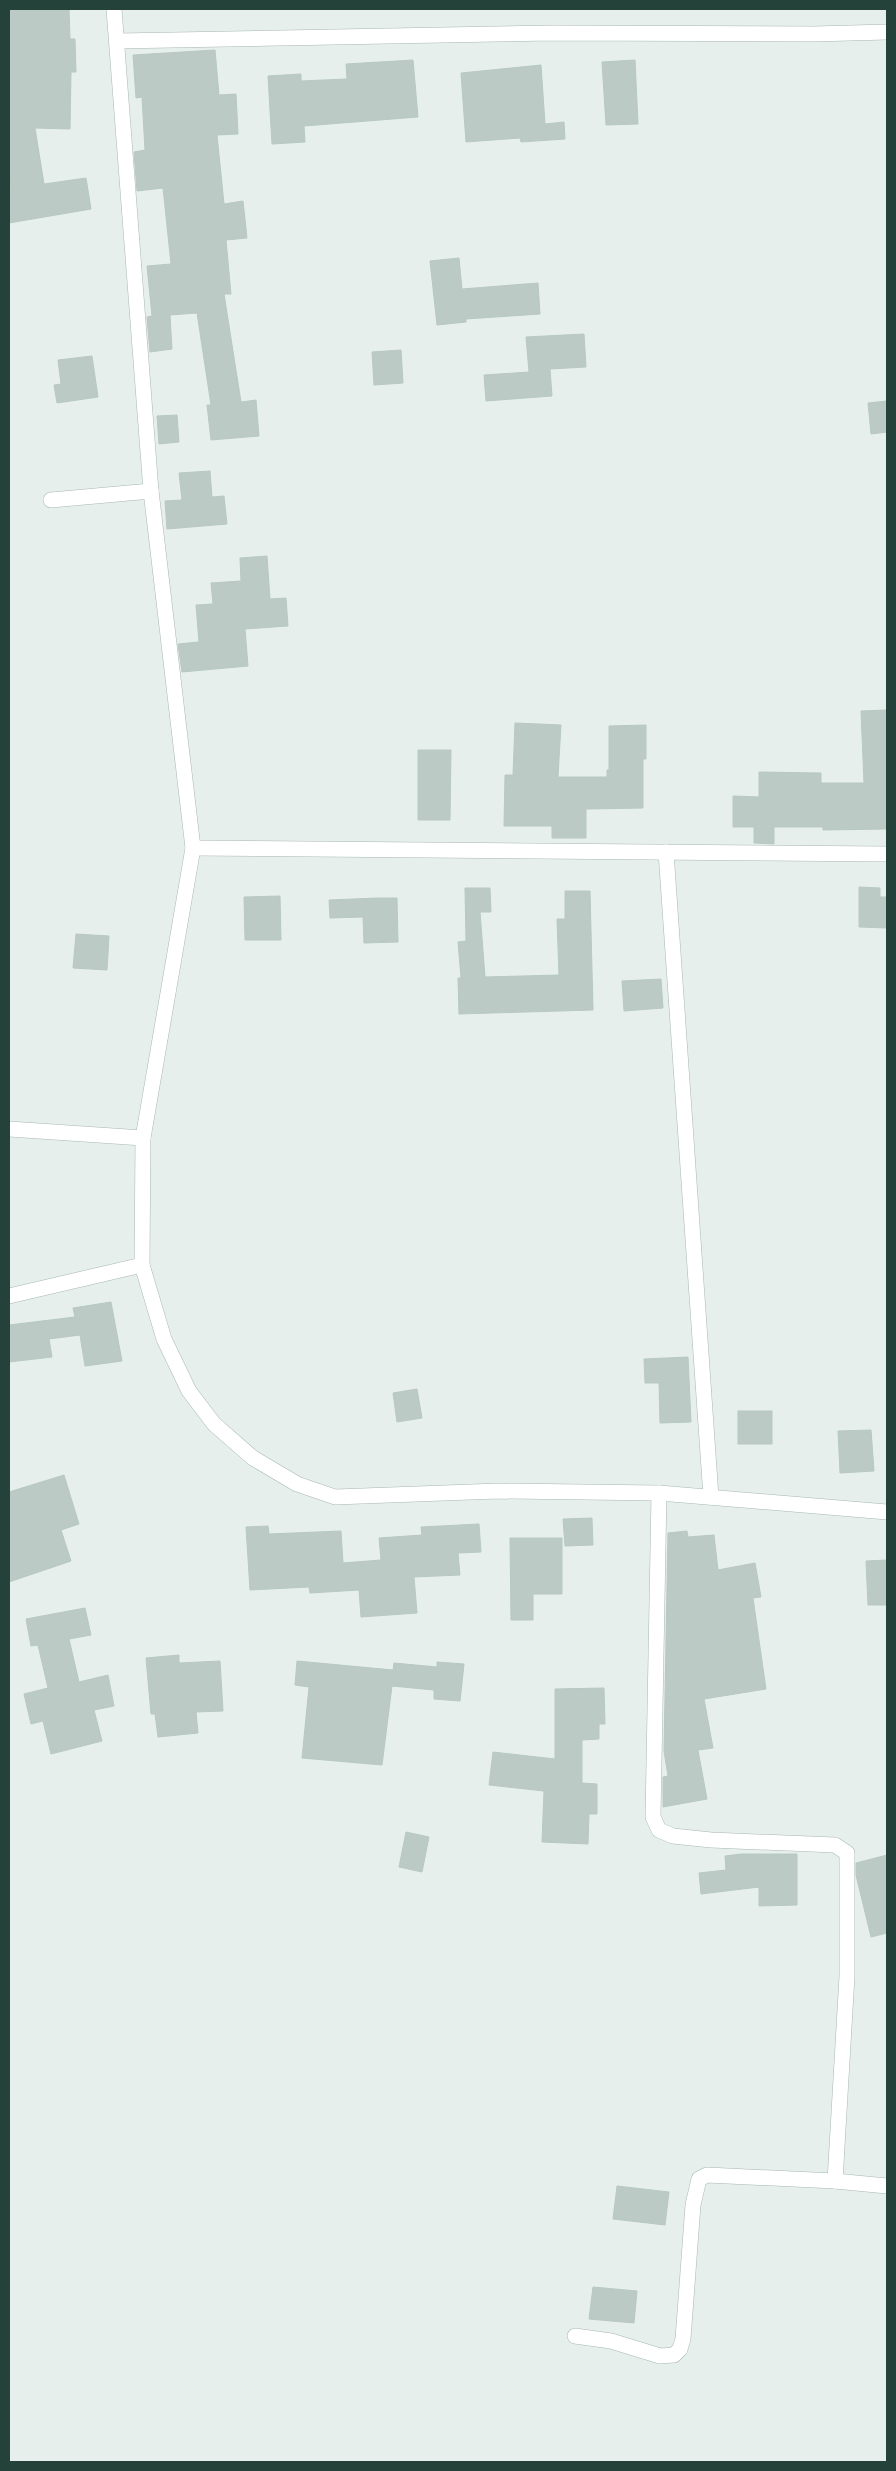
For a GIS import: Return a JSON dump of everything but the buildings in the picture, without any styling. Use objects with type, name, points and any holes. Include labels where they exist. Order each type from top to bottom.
[{"type":"street","points":[[114,9],[118,41],[151,491],[193,848],[143,1138],[142,1265],[164,1339],[189,1391],[214,1424],[252,1458],[297,1484],[335,1497],[498,1491],[659,1493],[887,1512]]},
{"type":"street","points":[[118,41],[554,33],[814,34],[887,32]]},
{"type":"street","points":[[51,500],[151,491]]},
{"type":"street","points":[[193,848],[887,854]]},
{"type":"street","points":[[666,852],[711,1497]]},
{"type":"street","points":[[9,1129],[143,1138]]},
{"type":"street","points":[[9,1296],[142,1265]]},
{"type":"street","points":[[659,1493],[655,1751],[652,1794],[653,1816],[659,1830],[673,1836],[711,1840],[835,1845],[847,1853],[847,1976],[835,2181]]},
{"type":"street","points":[[575,2336],[610,2341],[660,2356],[674,2355],[680,2349],[683,2339],[693,2205],[699,2179],[707,2176],[835,2181],[887,2186]]}]
